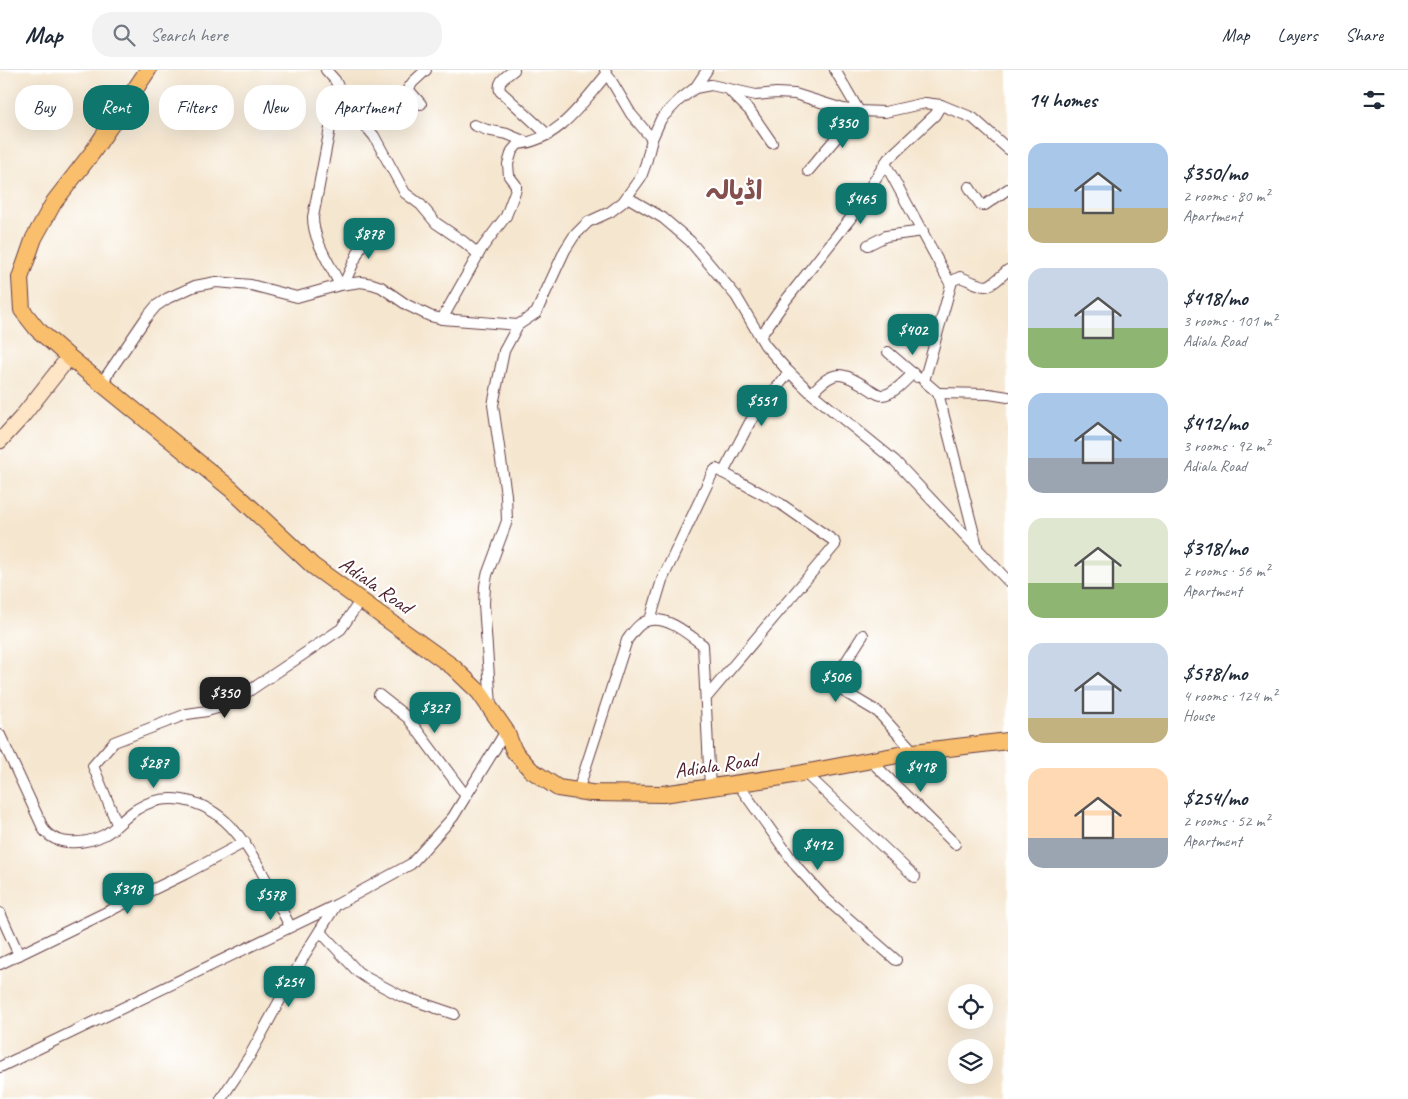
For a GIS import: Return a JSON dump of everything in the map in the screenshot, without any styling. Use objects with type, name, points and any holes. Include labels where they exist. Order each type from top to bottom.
[{"type":"main road","name":"Adiala Road","points":[[148,70],[92,153],[54,202],[34,238],[20,278],[22,310],[37,328],[69,357],[231,489],[313,566],[453,667],[479,692],[506,731],[514,751],[531,770],[558,788],[591,794],[663,794],[805,773],[914,752],[1008,741]]},
{"type":"street","points":[[326,70],[338,85]]},
{"type":"street","points":[[421,104],[408,89],[426,70]]},
{"type":"street","points":[[514,70],[500,82],[500,91],[548,135]]},
{"type":"street","points":[[835,70],[859,111]]},
{"type":"street","points":[[442,319],[478,254],[506,216],[516,189],[516,185],[509,176],[508,164],[512,151],[518,144],[527,143],[548,135],[561,126],[606,72],[631,114],[652,139]]},
{"type":"street","points":[[491,710],[484,604],[487,575],[508,521],[493,404],[504,351],[518,326],[536,313],[565,250],[574,236],[588,222],[610,212],[627,197],[640,177],[646,163],[652,139],[661,119],[695,88],[702,72]]},
{"type":"street","points":[[695,88],[712,85],[756,95],[795,94],[843,109],[859,111],[885,112],[925,103],[941,105],[973,118],[1008,149]]},
{"type":"street","points":[[727,88],[741,100],[772,144]]},
{"type":"street","points":[[760,337],[786,300],[850,219],[888,159],[935,115],[941,105]]},
{"type":"street","points":[[808,171],[859,111]]},
{"type":"street","points":[[474,125],[507,134],[527,143]]},
{"type":"street","points":[[330,130],[313,217],[313,227],[342,285]]},
{"type":"street","points":[[369,130],[404,193],[420,205],[436,223],[478,254]]},
{"type":"street","points":[[885,163],[951,284],[924,382]]},
{"type":"street","points":[[969,187],[982,205],[1008,190]]},
{"type":"street","points":[[627,197],[663,218],[690,241],[736,296],[765,345],[789,372],[895,461],[1008,581]]},
{"type":"street","points":[[342,285],[370,226]]},
{"type":"street","points":[[868,244],[886,236],[923,231]]},
{"type":"street","points":[[950,282],[960,277],[983,287],[989,286],[1008,270]]},
{"type":"street","points":[[102,384],[156,306],[168,298],[195,286],[216,282],[240,283],[298,297],[361,282],[381,287],[407,305],[430,316],[442,319],[518,326]]},
{"type":"street","points":[[888,352],[938,393],[989,394],[1008,397]]},
{"type":"street","points":[[0,441],[69,357]]},
{"type":"street","points":[[723,473],[750,422],[789,372]]},
{"type":"street","points":[[812,393],[824,380],[836,376],[855,380],[877,394],[883,395],[892,391],[913,373]]},
{"type":"street","points":[[938,393],[977,547]]},
{"type":"street","points":[[650,620],[662,580],[716,469],[781,504],[834,541],[836,545],[706,698]]},
{"type":"street","points":[[117,824],[93,766],[114,742],[186,714],[221,707],[240,697],[341,629],[360,601]]},
{"type":"street","points":[[578,791],[627,640],[636,628],[650,620],[663,621],[680,629],[703,645],[710,788]]},
{"type":"street","points":[[863,635],[832,685],[878,712],[914,752]]},
{"type":"street","points":[[379,695],[408,718],[466,796]]},
{"type":"street","points":[[0,1067],[336,905],[411,864],[454,817],[506,731]]},
{"type":"street","points":[[0,735],[44,830],[49,836],[63,842],[84,840],[104,835],[143,805],[167,798],[190,801],[210,810],[224,820],[244,842],[290,926]]},
{"type":"street","points":[[870,760],[955,844]]},
{"type":"street","points":[[805,773],[915,877]]},
{"type":"street","points":[[738,784],[797,867],[826,898],[896,960]]},
{"type":"street","points":[[0,964],[185,874],[244,842]]},
{"type":"street","points":[[222,1099],[249,1057],[305,954],[336,905]]},
{"type":"street","points":[[0,913],[19,954]]},
{"type":"street","points":[[320,931],[358,972],[367,978],[401,996],[454,1014]]},
{"type":"district","name":"اڈیالہ","points":[[734,190]]}]
